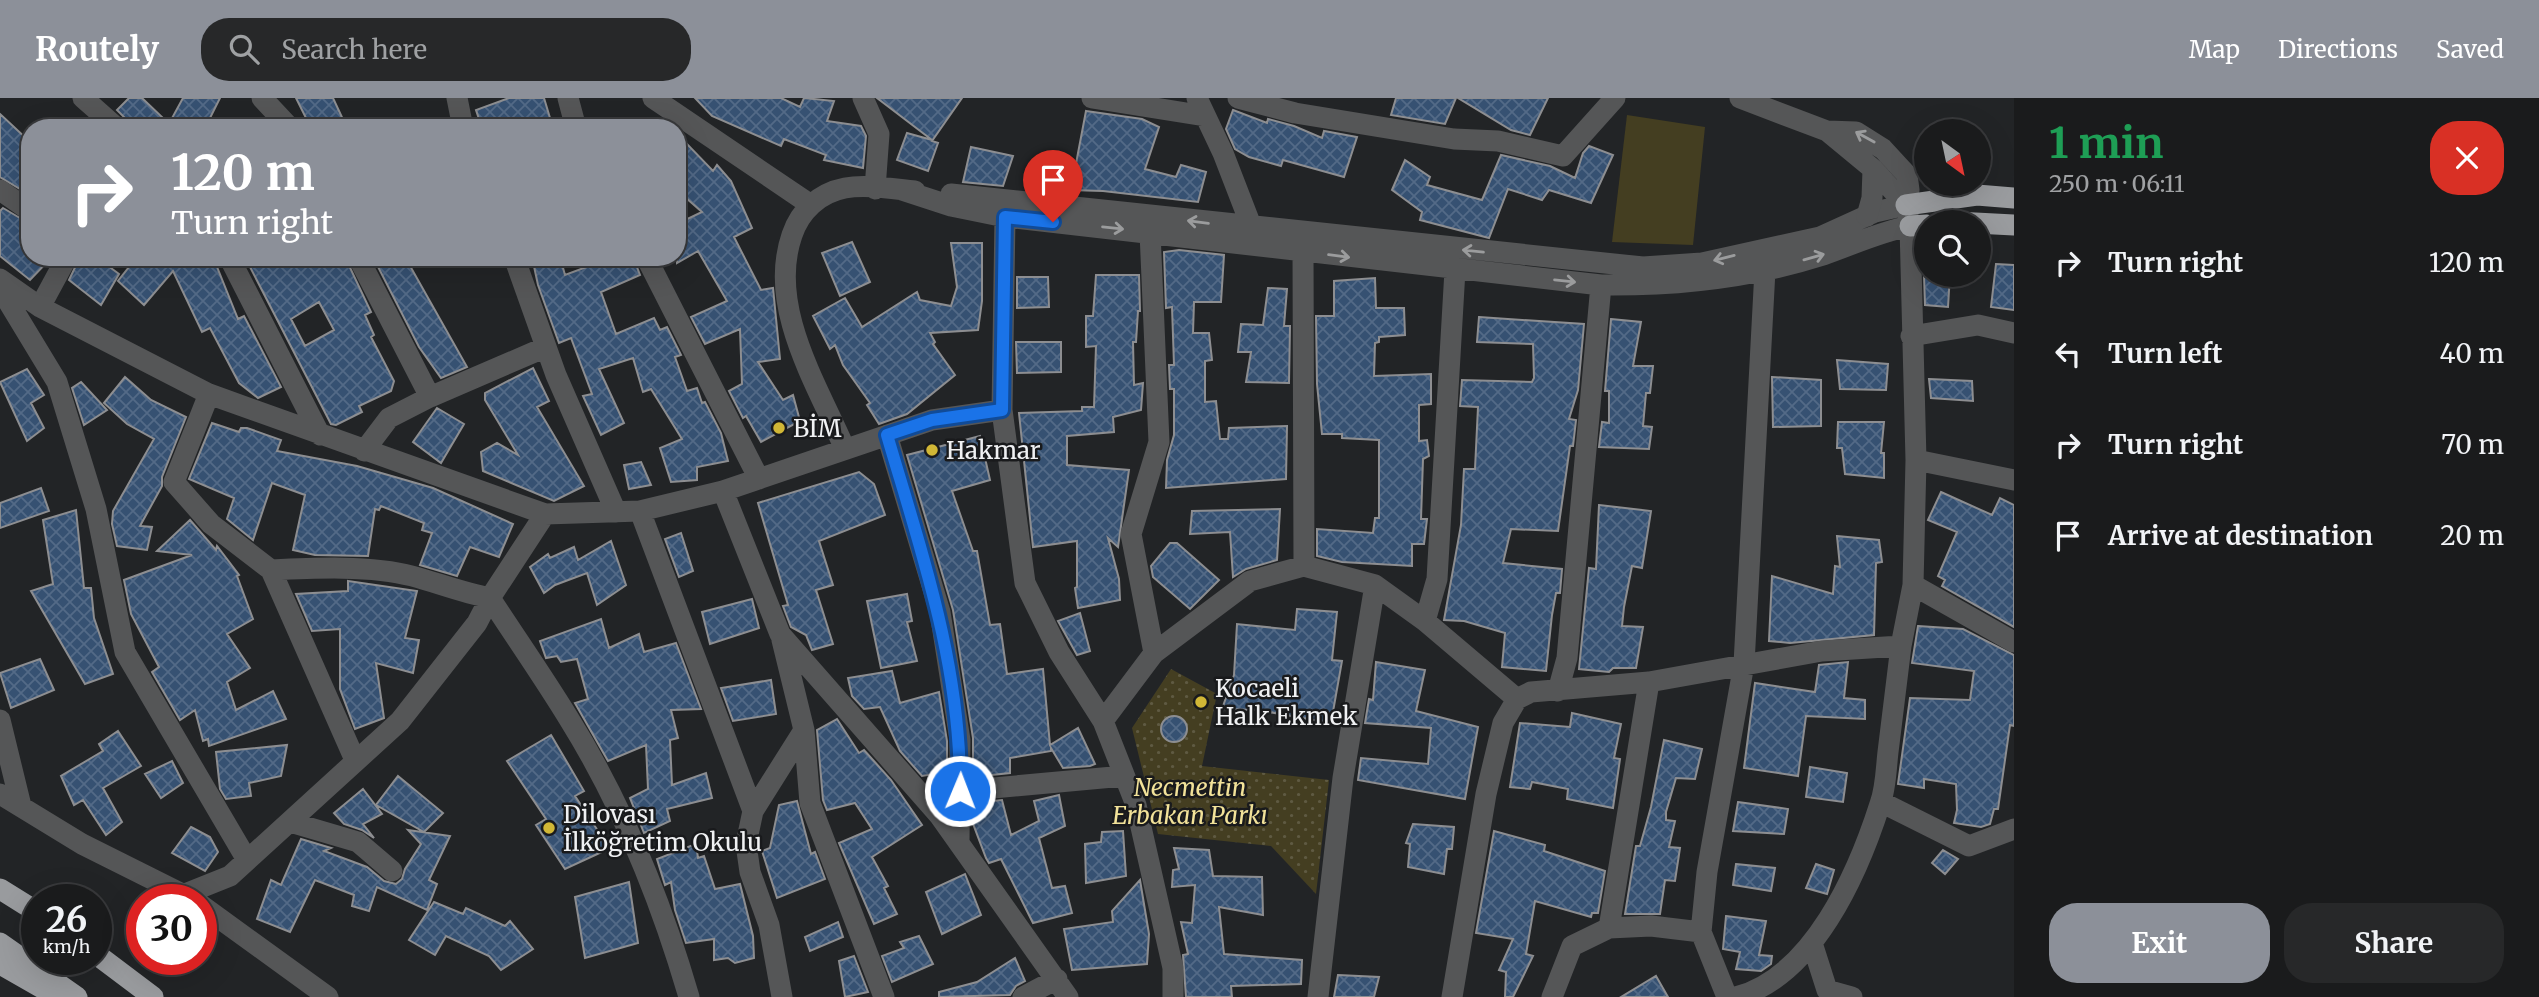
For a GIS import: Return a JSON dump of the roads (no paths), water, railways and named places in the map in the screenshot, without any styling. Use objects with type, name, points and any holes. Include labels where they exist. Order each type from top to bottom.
[{"type":"highway","points":[[1938,210],[1974,196]]},
{"type":"highway","points":[[1989,196],[2014,198]]},
{"type":"highway","points":[[1991,224],[2014,225]]},
{"type":"highway","points":[[0,889],[21,902]]},
{"type":"highway","points":[[0,943],[77,997]]},
{"type":"highway","points":[[0,964],[58,997]]},
{"type":"highway","points":[[112,966],[153,997]]},
{"type":"street","points":[[83,98],[107,119]]},
{"type":"street","points":[[262,98],[282,119]]},
{"type":"street","points":[[457,98],[461,119]]},
{"type":"street","points":[[568,98],[574,119]]},
{"type":"street","points":[[653,98],[684,119]]},
{"type":"street","points":[[863,98],[879,134],[875,189]]},
{"type":"street","points":[[1092,98],[1201,107],[1252,228]]},
{"type":"street","points":[[1238,98],[1295,113],[1454,139],[1498,141],[1563,156],[1615,98]]},
{"type":"street","points":[[1740,98],[1827,131],[1873,169],[1914,219]]},
{"type":"street","points":[[686,120],[811,205]]},
{"type":"street","points":[[1827,131],[1856,132],[1895,159],[1914,167]]},
{"type":"street","points":[[1736,997],[1752,993],[1780,975],[1812,943],[1843,895],[1881,802],[1901,646],[1913,585],[1916,460],[1911,336],[1914,219],[1907,175],[1895,159]]},
{"type":"street","points":[[1867,216],[1872,198],[1873,169]]},
{"type":"street","points":[[845,449],[793,329],[785,294],[785,254],[797,220],[811,205],[828,193],[848,187],[902,190],[1643,267],[1702,263],[1820,237],[1867,216],[1914,219]]},
{"type":"street","points":[[0,190],[21,205]]},
{"type":"street","points":[[902,190],[951,206],[1005,217],[1601,285],[1693,284],[1765,271],[1914,219]]},
{"type":"street","points":[[1005,217],[1002,410],[1026,583],[1059,652],[1102,721],[1136,805],[1170,954],[1173,997]]},
{"type":"street","points":[[1150,232],[1159,442],[1131,534],[1154,653]]},
{"type":"street","points":[[1303,251],[1304,566]]},
{"type":"street","points":[[40,307],[62,266]]},
{"type":"street","points":[[234,266],[320,435]]},
{"type":"street","points":[[363,266],[430,397]]},
{"type":"street","points":[[517,266],[546,347],[616,512]]},
{"type":"street","points":[[651,266],[759,479]]},
{"type":"street","points":[[1425,621],[1437,579],[1455,270]]},
{"type":"street","points":[[1727,997],[1701,932],[1707,872],[1744,664],[1765,271]]},
{"type":"street","points":[[0,279],[40,307],[209,394],[545,514],[640,511],[723,491],[932,420],[1002,410]]},
{"type":"street","points":[[1558,691],[1567,658],[1601,285]]},
{"type":"street","points":[[0,288],[57,382],[96,509],[125,652],[247,860]]},
{"type":"street","points":[[1911,336],[1978,325],[2014,333]]},
{"type":"street","points":[[364,451],[389,418],[430,397],[546,347]]},
{"type":"street","points":[[209,394],[174,482],[211,524],[271,570],[355,760]]},
{"type":"street","points":[[887,435],[940,612],[960,740],[959,843]]},
{"type":"street","points":[[1916,460],[2014,480]]},
{"type":"street","points":[[723,491],[780,634],[804,730],[810,803],[884,997]]},
{"type":"street","points":[[640,511],[753,811]]},
{"type":"street","points":[[217,884],[230,876],[400,721],[478,623],[490,598],[545,514]]},
{"type":"street","points":[[1102,721],[1154,653],[1250,581],[1304,566],[1375,586],[1425,621],[1517,699]]},
{"type":"street","points":[[271,570],[319,567],[410,575],[450,590],[490,598],[570,719],[619,808],[659,909],[689,997]]},
{"type":"street","points":[[1913,585],[2014,642]]},
{"type":"street","points":[[1318,997],[1343,778],[1375,586]]},
{"type":"street","points":[[780,634],[939,815],[1062,988],[1023,997]]},
{"type":"street","points":[[1452,997],[1486,794],[1503,723],[1517,699],[1531,692],[1650,682],[1822,652],[1901,646]]},
{"type":"street","points":[[1609,928],[1650,682]]},
{"type":"street","points":[[0,720],[21,806]]},
{"type":"street","points":[[782,997],[769,925],[750,872],[746,844],[753,811],[804,730]]},
{"type":"street","points":[[960,791],[1124,776]]},
{"type":"street","points":[[0,794],[82,844],[163,884]]},
{"type":"street","points":[[1881,802],[1969,846],[2014,829]]},
{"type":"street","points":[[290,821],[358,842],[392,872]]},
{"type":"street","points":[[217,916],[328,997]]},
{"type":"street","points":[[1552,997],[1572,946],[1609,928],[1651,926],[1701,932]]},
{"type":"street","points":[[1812,943],[1823,994],[1852,997]]},
{"type":"place","name":"BİM","points":[[779,428]]},
{"type":"place","name":"Hakmar","points":[[932,450]]},
{"type":"place","name":"Kocaeli Halk Ekmek","points":[[1201,702]]},
{"type":"place","name":"Dilovası İlköğretim Okulu","points":[[549,828]]},
{"type":"park label","name":"Necmettin Erbakan Parkı","points":[[1190,801]]}]
